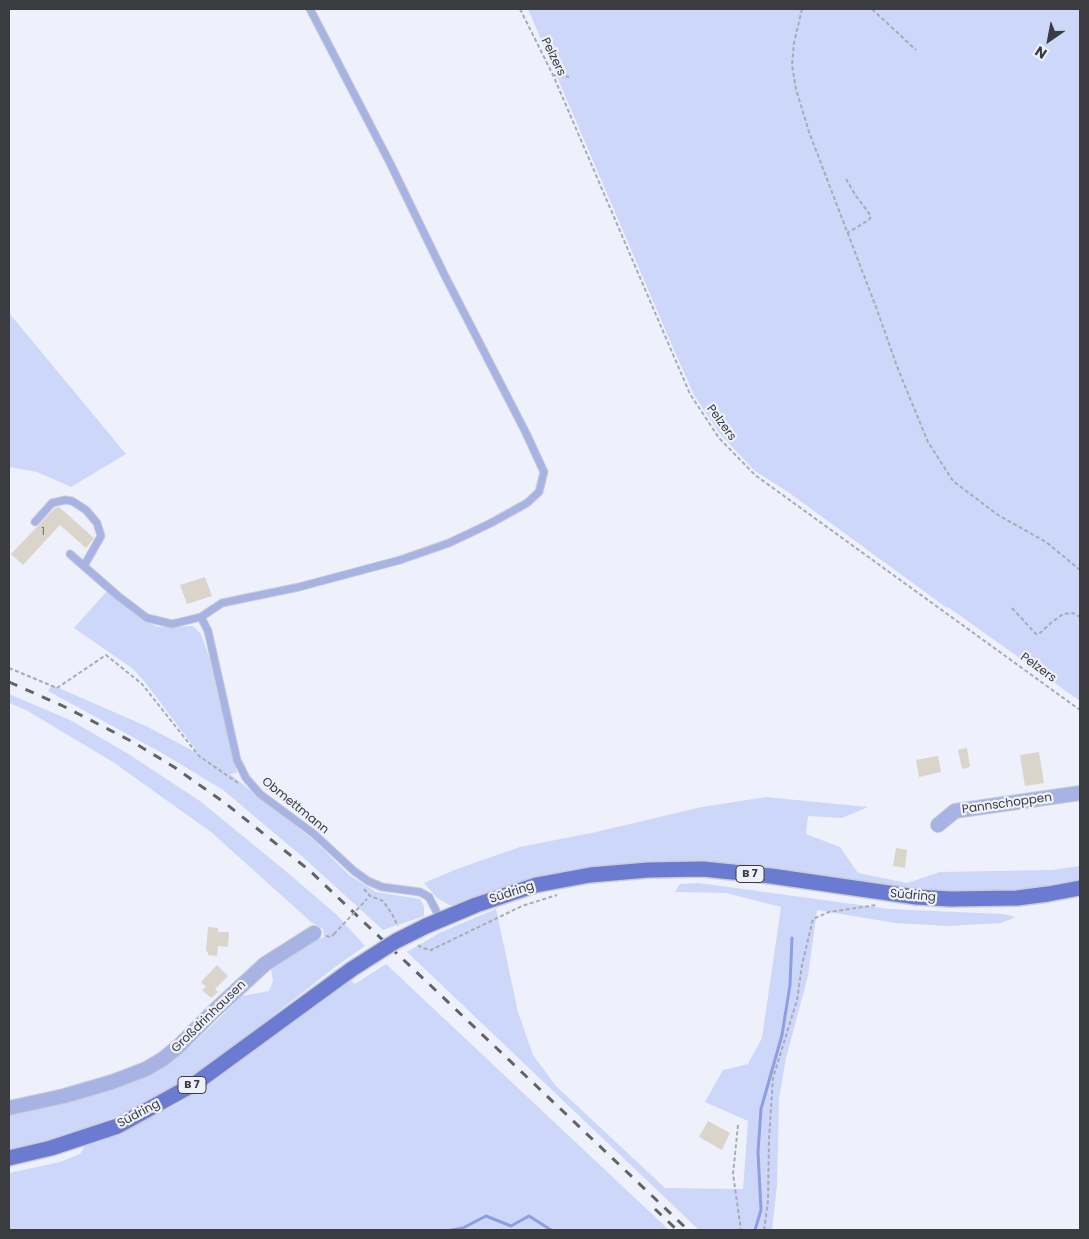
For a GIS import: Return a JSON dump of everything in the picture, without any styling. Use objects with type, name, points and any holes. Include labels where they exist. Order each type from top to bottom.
[{"type":"main road","name":"Südring","points":[[9,1158],[51,1148],[118,1126],[196,1082],[352,968],[396,941],[476,905],[536,885],[590,876],[648,870],[703,869],[771,876],[916,897],[950,899],[1018,898],[1080,888]]},
{"type":"street","name":"Pannschoppen","points":[[938,825],[955,811],[1080,794]]},
{"type":"street","name":"Großdrinhausen","points":[[9,1108],[64,1096],[112,1082],[163,1059],[265,964],[314,933]]},
{"type":"lane","points":[[70,554],[118,596],[147,618],[172,624],[201,617],[222,603],[299,587],[400,560],[449,543],[527,503],[539,492],[544,472],[526,433],[310,9]]},
{"type":"lane","points":[[35,522],[52,503],[65,500],[72,501],[86,510],[97,523],[101,536],[84,566]]},
{"type":"lane","name":"Obmettmann","points":[[201,617],[208,631],[236,760],[246,778],[260,794],[314,834],[354,871],[368,881],[382,887],[420,892],[429,897],[441,920]]},
{"type":"path","name":"Pelzers","points":[[520,9],[552,75],[690,394],[719,438],[755,475],[1080,710]]},
{"type":"path","points":[[802,9],[794,43],[792,65],[796,89],[808,132],[898,369],[928,442],[953,481],[998,514],[1046,542],[1080,570]]},
{"type":"path","points":[[872,9],[916,50]]},
{"type":"path","points":[[552,75],[570,77]]},
{"type":"path","points":[[846,180],[871,216],[869,220],[847,233]]},
{"type":"path","points":[[1012,608],[1036,634],[1040,634],[1052,622],[1064,614],[1073,613],[1080,617]]},
{"type":"path","points":[[9,668],[57,688],[106,655],[142,684],[199,756],[242,786],[260,794]]},
{"type":"path","points":[[415,943],[422,948],[431,950],[522,906],[558,895]]},
{"type":"path","points":[[334,934],[370,896],[383,901],[402,931]]},
{"type":"path","points":[[764,1230],[768,1202],[769,1139],[773,1078],[797,1000],[802,965],[813,919],[829,912],[884,904],[875,902]]},
{"type":"path","points":[[738,1125],[733,1174],[741,1230]]},
{"type":"shaded area","points":[[528,9],[1080,9],[1080,701],[947,608],[788,492],[755,471],[720,434],[694,395]]},
{"type":"shaded area","points":[[9,313],[126,454],[71,487],[37,472],[9,467]]},
{"type":"shaded area","points":[[107,591],[140,618],[151,624],[158,627],[193,626],[201,634],[209,657],[237,773],[230,774],[316,842],[349,875],[376,892],[420,899],[424,906],[424,916],[383,930],[304,858],[223,790],[162,753],[48,691],[52,685],[146,726],[199,754],[145,682],[133,669],[74,628]]},
{"type":"shaded area","points":[[9,694],[70,720],[127,753],[200,801],[337,915],[365,946],[203,1070],[126,1113],[50,1142],[9,1152],[9,1113],[45,1107],[116,1089],[155,1071],[191,1046],[242,996],[269,991],[273,981],[270,965],[301,946],[324,937],[323,929],[311,922],[211,832],[113,762],[26,710],[9,703]]},
{"type":"shaded area","points":[[766,797],[868,807],[842,818],[808,816],[806,834],[840,847],[858,873],[907,883],[940,872],[1052,870],[1080,866],[1080,882],[1006,891],[928,891],[705,863],[497,891],[456,905],[449,905],[437,898],[424,883],[457,869],[520,847],[596,832],[702,807]]},
{"type":"shaded area","points":[[699,883],[889,909],[1003,914],[1016,917],[1001,923],[948,926],[895,923],[817,910],[808,976],[786,1058],[779,1099],[777,1185],[772,1230],[699,1230],[407,952],[441,932],[496,909],[518,1012],[533,1055],[556,1086],[665,1188],[743,1189],[748,1121],[705,1102],[723,1070],[748,1064],[762,1038],[781,907],[726,893],[675,892],[680,884]]},
{"type":"shaded area","points":[[386,964],[669,1230],[9,1230],[9,1173],[60,1162],[80,1154],[85,1145],[128,1128],[178,1104],[225,1072],[349,979],[355,984]]},
{"type":"building","points":[[59,507],[94,538],[86,548],[60,525],[23,565],[11,554],[55,508]]},
{"type":"building","points":[[205,577],[212,596],[187,604],[180,585]]},
{"type":"building","points":[[967,748],[970,767],[962,769],[958,750]]},
{"type":"building","points":[[1039,752],[1044,783],[1025,786],[1020,755]]},
{"type":"building","points":[[938,756],[941,772],[919,777],[916,760]]},
{"type":"building","points":[[896,848],[907,850],[905,868],[893,866]]},
{"type":"building","points":[[208,927],[218,928],[218,932],[229,932],[228,947],[218,946],[217,956],[208,955],[206,951]]},
{"type":"building","points":[[217,965],[228,976],[215,989],[218,992],[211,998],[202,990],[206,987],[201,982]]},
{"type":"building","points":[[708,1121],[730,1133],[722,1150],[699,1137]]},
{"type":"waterway","points":[[755,1230],[761,1210],[758,1152],[761,1109],[782,1035],[790,985],[792,938]]},
{"type":"waterway","points":[[452,1230],[463,1228],[486,1216],[511,1226],[529,1216],[551,1230]]},
{"type":"railway","points":[[9,682],[63,706],[133,742],[174,767],[225,803],[309,870],[688,1230]]},
{"type":"railway","points":[[655,1209],[677,1230]]}]
